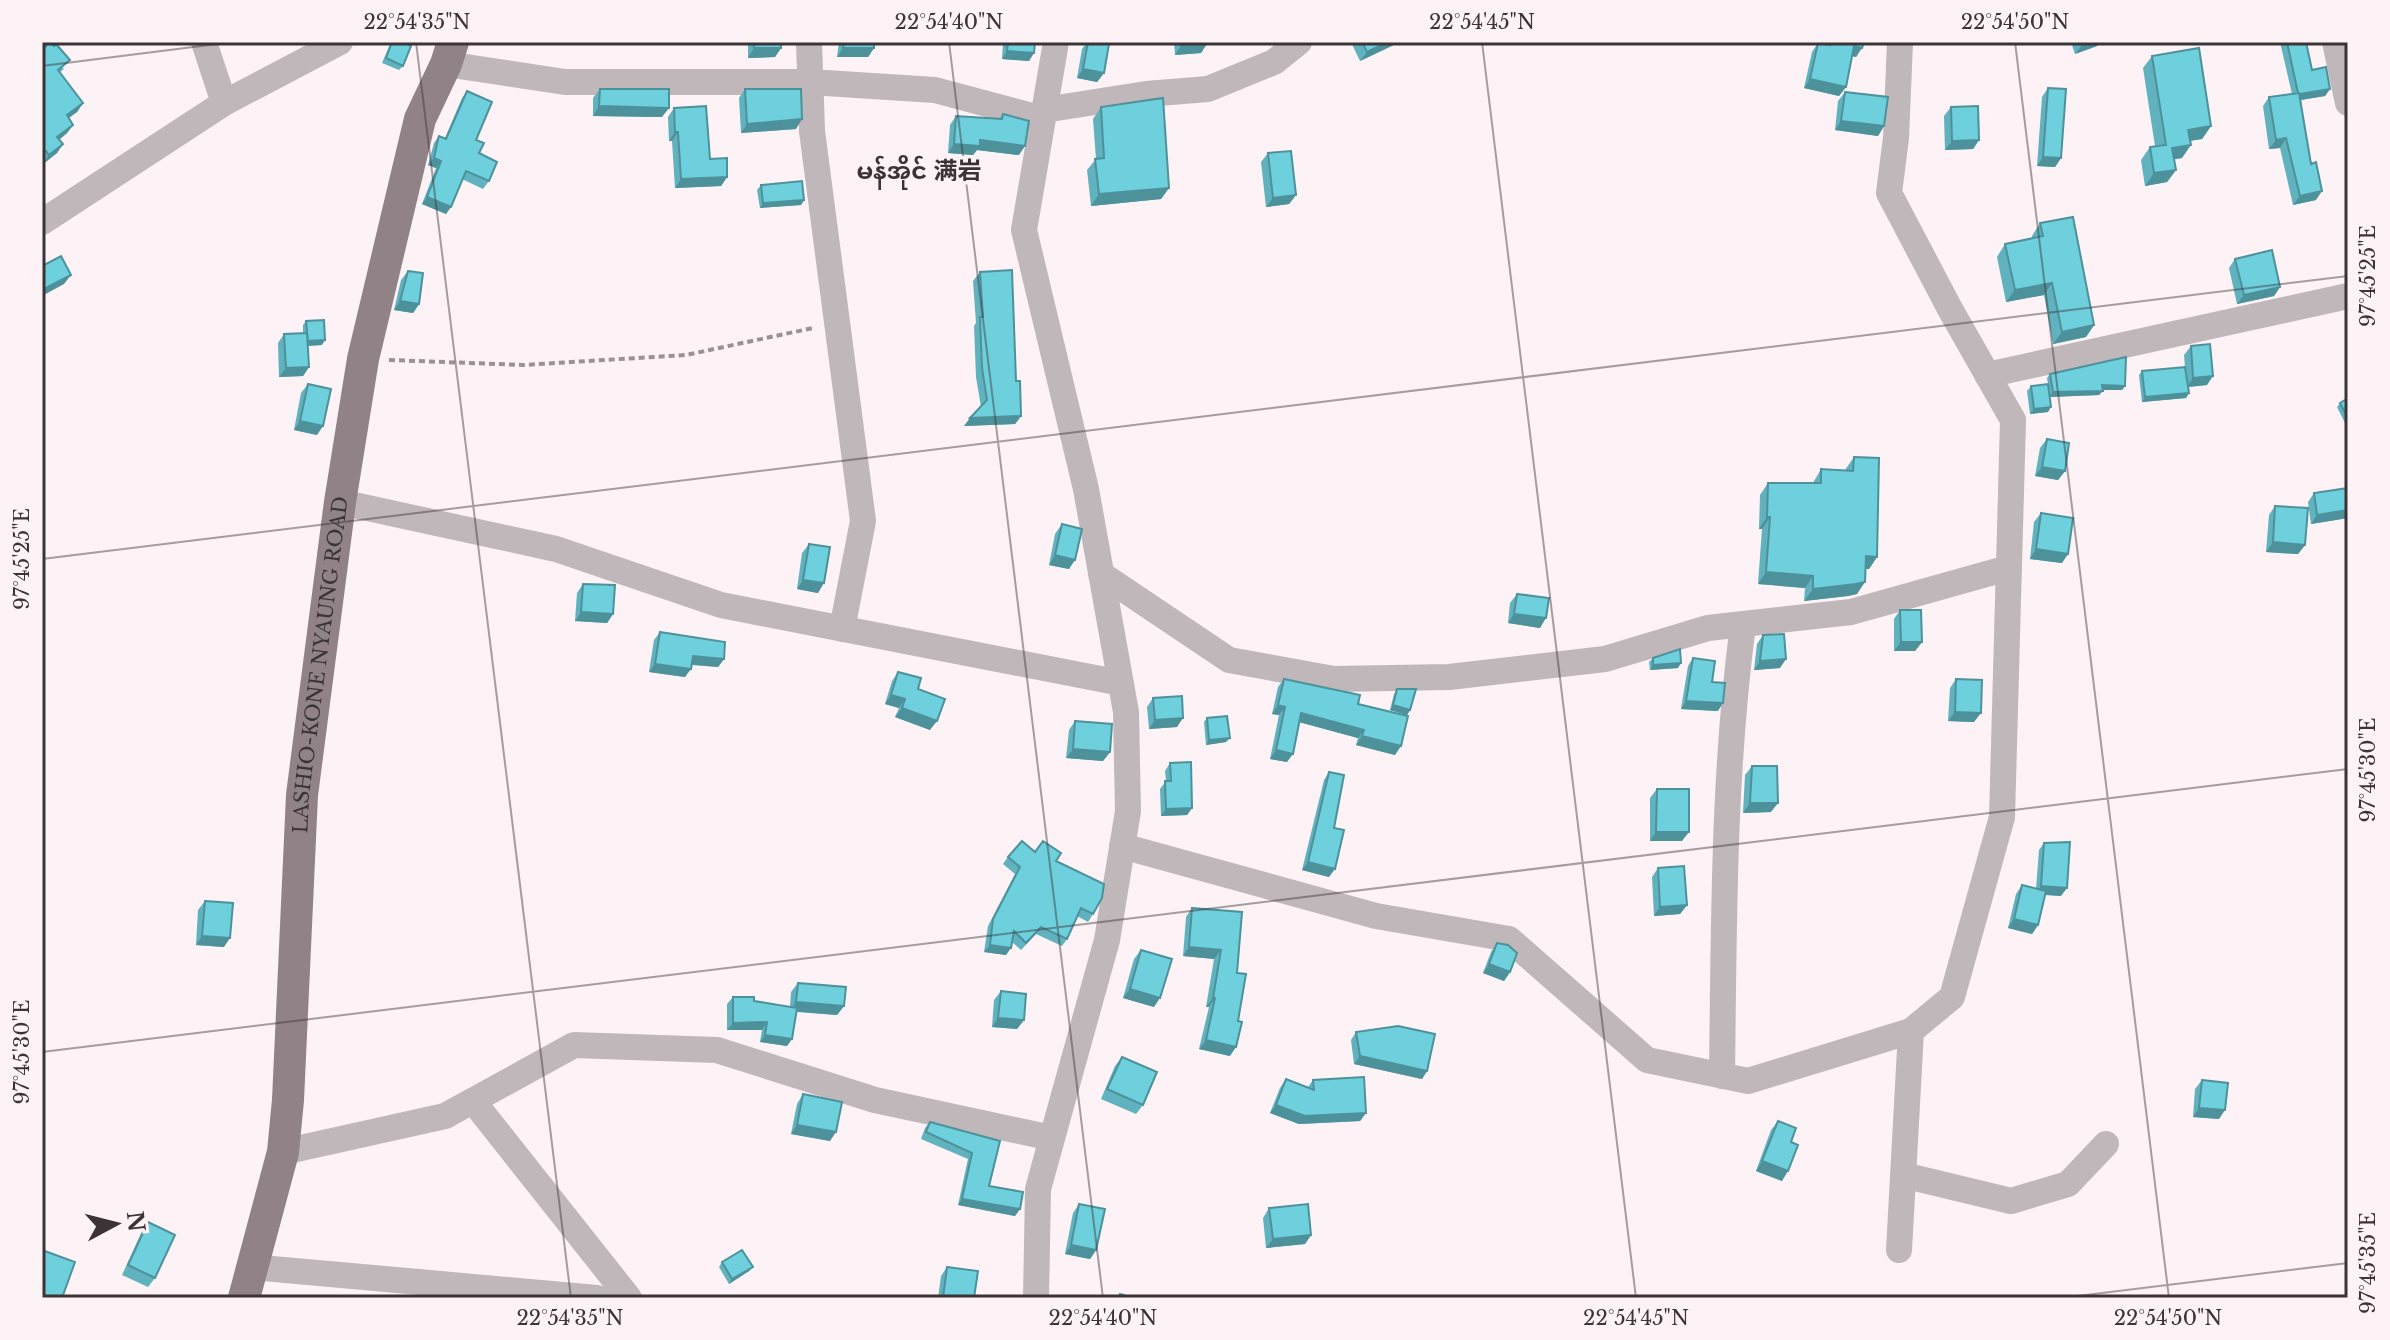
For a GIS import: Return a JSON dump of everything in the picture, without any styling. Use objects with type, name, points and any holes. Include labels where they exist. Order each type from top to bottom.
[{"type":"main road","name":"LASHIO-KONE NYAUNG ROAD","points":[[244,1298],[283,1152],[302,795],[340,502],[363,359],[420,119],[450,53]]},
{"type":"street","points":[[204,42],[224,103]]},
{"type":"street","points":[[42,222],[224,103],[340,42]]},
{"type":"street","points":[[809,42],[812,131],[863,521],[842,629]]},
{"type":"street","points":[[1036,1298],[1038,1189],[1107,940],[1128,811],[1126,712],[1121,683],[1082,473],[1024,230],[1056,42]]},
{"type":"street","points":[[450,53],[565,82],[810,82],[935,90],[1043,114],[1146,94],[1208,89],[1274,62],[1299,42]]},
{"type":"street","points":[[1122,846],[1376,916],[1509,939],[1647,1060],[1748,1081],[1911,1031],[1952,997],[2002,817],[2013,420],[1889,193],[1896,138],[1900,42]]},
{"type":"street","points":[[2335,42],[2348,103]]},
{"type":"street","points":[[1987,375],[2348,296]]},
{"type":"street","points":[[340,502],[556,549],[721,605],[1121,683]]},
{"type":"street","points":[[1101,574],[1229,660],[1334,679],[1449,677],[1605,659],[1708,628],[1851,612],[2008,568]]},
{"type":"street","points":[[1722,1076],[1726,797],[1734,688],[1743,625]]},
{"type":"street","points":[[1899,1250],[1911,1031]]},
{"type":"street","points":[[283,1152],[445,1116],[574,1045],[717,1050],[875,1100],[1052,1138]]},
{"type":"street","points":[[473,1101],[629,1298]]},
{"type":"street","points":[[1903,1175],[2011,1201],[2068,1184],[2106,1144]]},
{"type":"street","points":[[252,1267],[597,1298]]},
{"type":"path","points":[[363,359],[523,365],[686,355],[839,322]]},
{"type":"building","points":[[50,42],[54,46],[56,44],[70,60],[58,70],[83,103],[67,115],[73,125],[57,137],[63,144],[49,155],[46,151],[42,153],[42,50]]},
{"type":"building","points":[[392,42],[411,46],[403,66],[386,58]]},
{"type":"building","points":[[754,42],[781,42],[781,48],[754,48]]},
{"type":"building","points":[[844,42],[874,42],[874,48],[843,48]]},
{"type":"building","points":[[1008,42],[1035,42],[1034,53],[1007,51]]},
{"type":"building","points":[[1088,42],[1109,44],[1104,73],[1083,69]]},
{"type":"building","points":[[1181,42],[1207,42],[1207,44],[1181,46]]},
{"type":"building","points":[[1362,42],[1388,42],[1367,52]]},
{"type":"building","points":[[1831,42],[1864,42],[1862,48],[1854,46],[1846,87],[1810,79],[1818,43],[1830,45]]},
{"type":"building","points":[[2287,42],[2306,42],[2312,70],[2326,67],[2330,89],[2298,93]]},
{"type":"building","points":[[2199,48],[2211,126],[2188,130],[2191,145],[2172,148],[2176,170],[2154,173],[2150,147],[2166,145],[2152,56]]},
{"type":"building","points":[[2048,88],[2066,89],[2061,158],[2043,157]]},
{"type":"building","points":[[600,89],[669,89],[669,108],[599,106]]},
{"type":"building","points":[[745,89],[801,89],[802,119],[747,124]]},
{"type":"building","points":[[467,91],[492,102],[476,140],[484,143],[479,153],[497,162],[489,181],[466,171],[451,207],[427,197],[441,161],[434,158],[439,136],[446,139]]},
{"type":"building","points":[[1845,92],[1888,97],[1884,126],[1841,121]]},
{"type":"building","points":[[2299,93],[2311,164],[2316,162],[2322,191],[2300,196],[2286,138],[2276,140],[2269,97]]},
{"type":"building","points":[[1163,98],[1169,188],[1099,194],[1095,159],[1104,158],[1101,107]]},
{"type":"building","points":[[706,106],[710,159],[727,158],[727,177],[681,179],[674,108]]},
{"type":"building","points":[[1978,106],[1979,140],[1952,141],[1951,107]]},
{"type":"building","points":[[1003,114],[1029,121],[1025,146],[980,140],[980,146],[954,144],[956,116],[1002,119]]},
{"type":"building","points":[[1291,151],[1296,195],[1273,198],[1268,153]]},
{"type":"building","points":[[802,181],[804,200],[763,203],[761,185]]},
{"type":"building","points":[[2073,217],[2094,325],[2062,332],[2052,283],[2015,290],[2005,244],[2043,236],[2040,223]]},
{"type":"building","points":[[2272,250],[2280,287],[2244,295],[2235,259]]},
{"type":"building","points":[[61,256],[71,275],[42,290],[42,266]]},
{"type":"building","points":[[1012,270],[1016,381],[1020,381],[1021,416],[970,418],[987,400],[982,368],[980,272]]},
{"type":"building","points":[[408,271],[423,273],[419,304],[400,301]]},
{"type":"building","points":[[324,320],[325,340],[308,341],[306,321]]},
{"type":"building","points":[[307,333],[309,367],[286,368],[284,334]]},
{"type":"building","points":[[2210,344],[2213,376],[2193,378],[2191,346]]},
{"type":"building","points":[[2126,357],[2125,386],[2102,385],[2103,391],[2053,392],[2050,374]]},
{"type":"building","points":[[2185,367],[2189,393],[2145,397],[2142,371]]},
{"type":"building","points":[[308,384],[331,389],[323,426],[300,421]]},
{"type":"building","points":[[2048,384],[2051,407],[2034,409],[2031,386]]},
{"type":"building","points":[[2348,398],[2348,418],[2340,403]]},
{"type":"building","points":[[2047,439],[2069,443],[2065,471],[2042,467]]},
{"type":"building","points":[[1854,457],[1879,458],[1877,557],[1866,556],[1865,582],[1813,589],[1813,576],[1766,572],[1770,517],[1767,517],[1768,483],[1821,483],[1821,469],[1853,471]]},
{"type":"building","points":[[2348,488],[2348,510],[2317,515],[2314,493]]},
{"type":"building","points":[[2275,506],[2308,508],[2305,545],[2273,542]]},
{"type":"building","points":[[2041,513],[2073,518],[2068,554],[2036,549]]},
{"type":"building","points":[[1062,524],[1082,529],[1075,560],[1055,555]]},
{"type":"building","points":[[809,544],[830,547],[824,583],[803,580]]},
{"type":"building","points":[[583,584],[615,585],[613,614],[581,612]]},
{"type":"building","points":[[1517,594],[1549,598],[1546,618],[1514,614]]},
{"type":"building","points":[[1900,610],[1921,610],[1922,642],[1901,642]]},
{"type":"building","points":[[660,632],[725,642],[724,659],[693,656],[691,669],[655,664]]},
{"type":"building","points":[[1784,634],[1786,659],[1760,661],[1763,635]]},
{"type":"building","points":[[1680,649],[1681,663],[1653,665],[1653,658]]},
{"type":"building","points":[[1693,658],[1715,661],[1712,682],[1725,683],[1723,703],[1686,701]]},
{"type":"building","points":[[898,672],[921,678],[918,689],[945,699],[937,721],[902,708],[905,699],[891,695]]},
{"type":"building","points":[[1284,679],[1360,695],[1358,704],[1408,716],[1401,746],[1362,736],[1364,730],[1301,713],[1293,754],[1276,750],[1285,707],[1278,705]]},
{"type":"building","points":[[1956,679],[1982,680],[1981,713],[1955,712]]},
{"type":"building","points":[[1397,689],[1416,689],[1410,710],[1393,705]]},
{"type":"building","points":[[1182,696],[1183,718],[1155,720],[1153,698]]},
{"type":"building","points":[[1227,716],[1230,738],[1209,740],[1207,718]]},
{"type":"building","points":[[1075,721],[1112,724],[1110,752],[1073,749]]},
{"type":"building","points":[[1191,762],[1192,808],[1166,809],[1165,781],[1171,781],[1170,763]]},
{"type":"building","points":[[1752,766],[1777,766],[1778,803],[1750,803]]},
{"type":"building","points":[[1329,772],[1344,775],[1334,828],[1344,830],[1335,869],[1308,862]]},
{"type":"building","points":[[1657,789],[1689,789],[1689,832],[1656,832]]},
{"type":"building","points":[[1022,841],[1035,852],[1043,841],[1061,853],[1056,861],[1104,884],[1102,898],[1093,914],[1081,908],[1067,939],[1041,927],[1026,943],[1014,931],[1011,948],[990,945],[993,919],[1020,867],[1008,857]]},
{"type":"building","points":[[2070,842],[2067,888],[2041,886],[2044,843]]},
{"type":"building","points":[[1684,866],[1687,905],[1660,907],[1658,868]]},
{"type":"building","points":[[2022,885],[2046,891],[2038,925],[2014,919]]},
{"type":"building","points":[[205,901],[233,903],[230,938],[202,936]]},
{"type":"building","points":[[1192,908],[1242,912],[1237,973],[1246,974],[1238,1021],[1242,1022],[1236,1047],[1206,1040],[1221,950],[1189,947]]},
{"type":"building","points":[[1497,943],[1508,945],[1517,953],[1510,972],[1489,964]]},
{"type":"building","points":[[1141,950],[1172,959],[1160,998],[1130,989]]},
{"type":"building","points":[[798,983],[846,987],[844,1006],[796,1002]]},
{"type":"building","points":[[1001,991],[1026,994],[1024,1020],[998,1018]]},
{"type":"building","points":[[733,997],[754,997],[754,1001],[797,1008],[792,1039],[765,1035],[767,1022],[733,1023]]},
{"type":"building","points":[[1398,1026],[1435,1034],[1427,1071],[1360,1056],[1356,1032]]},
{"type":"building","points":[[1122,1057],[1157,1072],[1143,1105],[1107,1089]]},
{"type":"building","points":[[1364,1077],[1366,1113],[1305,1116],[1276,1105],[1286,1079],[1314,1090],[1313,1080]]},
{"type":"building","points":[[2202,1080],[2228,1083],[2225,1110],[2199,1108]]},
{"type":"building","points":[[803,1094],[842,1102],[836,1132],[797,1125]]},
{"type":"building","points":[[1778,1121],[1796,1128],[1791,1142],[1798,1145],[1788,1171],[1762,1161]]},
{"type":"building","points":[[930,1122],[1000,1141],[989,1186],[1023,1192],[1020,1209],[962,1199],[972,1153],[926,1132]]},
{"type":"building","points":[[1079,1204],[1105,1209],[1096,1250],[1071,1245]]},
{"type":"building","points":[[1308,1204],[1311,1235],[1273,1239],[1269,1208]]},
{"type":"building","points":[[148,1222],[175,1235],[155,1278],[128,1265]]},
{"type":"building","points":[[42,1250],[75,1262],[62,1298],[42,1298]]},
{"type":"building","points":[[742,1250],[753,1267],[732,1279],[722,1262]]},
{"type":"building","points":[[947,1267],[978,1271],[974,1298],[943,1298]]},
{"type":"district","name":"မန်အိုင် 满岩","points":[[919,171]]}]
